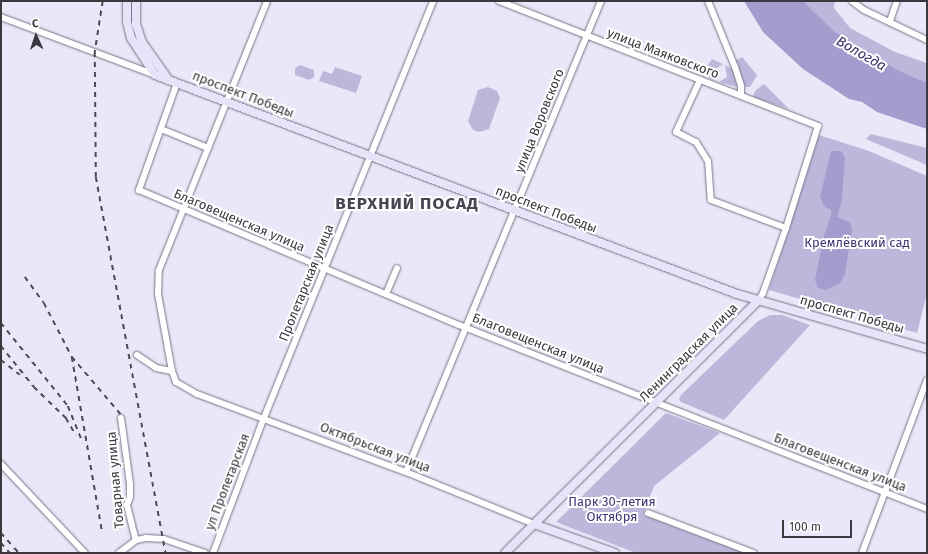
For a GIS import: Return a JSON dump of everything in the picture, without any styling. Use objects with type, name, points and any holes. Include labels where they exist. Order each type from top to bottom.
[{"type":"main road","points":[[127,1],[127,22],[131,38],[155,75]]},
{"type":"main road","points":[[136,1],[136,24],[142,42],[168,80]]},
{"type":"main road","name":"проспект Победы","points":[[155,75],[758,301],[927,349]]},
{"type":"main road","name":"Ленинградская улица","points":[[505,553],[758,301]]},
{"type":"main road","name":"Октябрьская улица","points":[[534,524],[614,553]]},
{"type":"street","points":[[137,355],[156,368],[172,371],[158,282],[163,259],[228,102],[267,1]]},
{"type":"street","name":"Пролетарская улица","points":[[264,418],[433,1]]},
{"type":"street","name":"улица Маяковского","points":[[499,1],[818,126]]},
{"type":"street","name":"улица Воровского","points":[[406,472],[467,328],[601,1]]},
{"type":"street","points":[[708,1],[735,67],[741,86],[741,96]]},
{"type":"street","points":[[852,1],[864,10],[890,21],[927,40]]},
{"type":"street","points":[[890,21],[897,1]]},
{"type":"street","name":"проспект Победы","points":[[1,17],[155,75]]},
{"type":"street","points":[[700,80],[676,132],[696,142],[708,161],[711,200],[786,228]]},
{"type":"street","points":[[177,83],[161,129],[208,148]]},
{"type":"street","name":"Ленинградская улица","points":[[758,301],[763,293],[786,228],[818,126]]},
{"type":"street","name":"Благовещенская улица","points":[[161,129],[140,190],[144,192],[467,328],[927,509]]},
{"type":"street","points":[[386,294],[397,268]]},
{"type":"street","name":"Октябрьская улица","points":[[172,371],[176,382],[197,394],[406,472],[534,524]]},
{"type":"street","points":[[862,553],[887,493],[927,380]]},
{"type":"street","name":"Товарная улица","points":[[121,418],[130,484],[130,497],[127,505],[136,540]]},
{"type":"street","name":"ул Пролетарская","points":[[213,553],[264,418]]},
{"type":"street","points":[[1,464],[85,553]]},
{"type":"street","points":[[648,513],[754,553]]},
{"type":"street","name":"Товарная улица","points":[[119,553],[136,540],[146,538],[164,539],[205,553]]},
{"type":"green space","points":[[803,1],[835,1],[834,8],[850,28],[895,52],[927,63],[927,83],[898,70],[835,32]]},
{"type":"green space","points":[[742,57],[757,75],[750,87],[745,87],[735,61]]},
{"type":"green space","points":[[712,59],[723,64],[713,71],[716,81],[701,74]]},
{"type":"green space","points":[[300,65],[314,70],[314,77],[309,80],[295,75],[295,68]]},
{"type":"green space","points":[[725,65],[735,70],[737,87],[719,82],[727,77]]},
{"type":"green space","points":[[335,67],[362,76],[356,93],[319,81],[323,71],[332,74]]},
{"type":"green space","points":[[764,84],[789,109],[753,97],[755,91]]},
{"type":"green space","points":[[488,87],[497,91],[500,98],[489,129],[479,132],[473,130],[468,121],[478,90]]},
{"type":"green space","points":[[871,134],[927,148],[927,165],[866,139]]},
{"type":"green space","name":"Кремлёвский сад","points":[[819,135],[869,151],[927,176],[927,293],[917,333],[769,290]]},
{"type":"green space","points":[[770,315],[782,315],[810,325],[724,420],[681,402],[679,399],[681,395],[758,321]]},
{"type":"green space","name":"Парк 30-летия Октября","points":[[666,413],[720,433],[654,486],[643,515],[745,553],[636,553],[556,522]]},
{"type":"water","name":"Вологда","points":[[744,1],[803,1],[835,32],[898,70],[927,83],[927,129],[877,112],[862,102],[849,99],[803,69],[763,32]]},
{"type":"water","points":[[831,151],[841,151],[845,157],[842,200],[837,217],[850,222],[852,229],[845,274],[840,283],[826,290],[818,288],[815,280],[824,235],[831,216],[831,210],[825,207],[820,197]]},
{"type":"railway","points":[[103,1],[95,52],[96,177],[166,553]]},
{"type":"railway","points":[[25,277],[44,303],[72,357],[124,418]]},
{"type":"railway","points":[[1,323],[68,406],[83,443]]},
{"type":"railway","points":[[1,346],[34,387],[66,418],[76,435]]},
{"type":"railway","points":[[72,357],[102,531]]},
{"type":"railway","points":[[1,360],[20,375]]},
{"type":"railway","points":[[1,533],[19,553]]},
{"type":"railway","points":[[1,543],[10,553]]},
{"type":"district","name":"ВЕРХНИЙ ПОСАД","points":[[407,204]]}]
